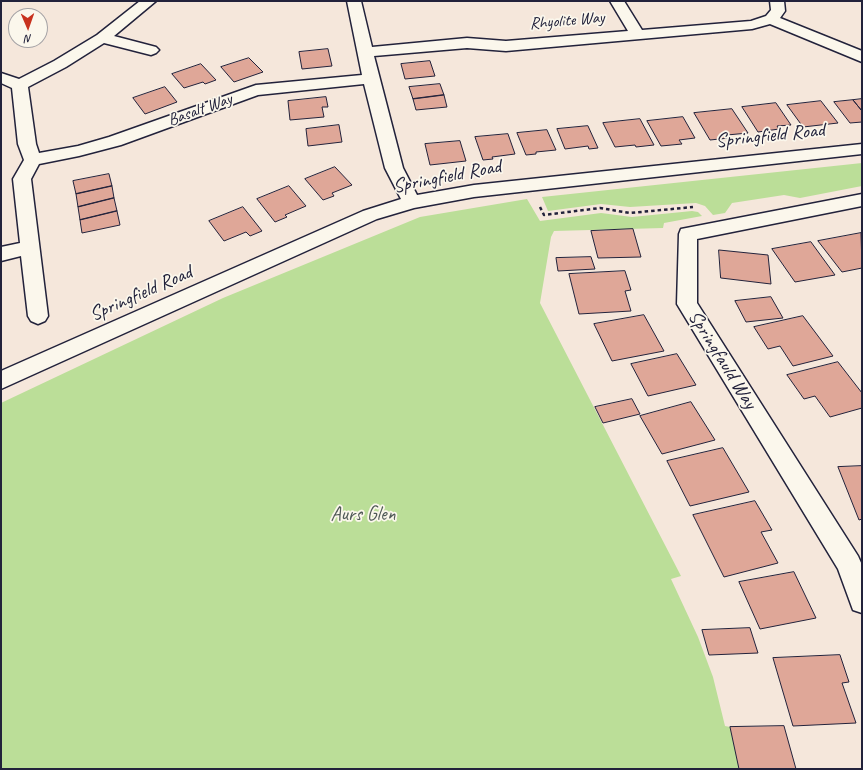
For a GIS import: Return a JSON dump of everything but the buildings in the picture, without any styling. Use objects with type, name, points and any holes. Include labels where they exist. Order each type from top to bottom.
[{"type":"street","points":[[1,78],[20,85],[60,64],[102,38],[149,1]]},
{"type":"street","points":[[354,1],[371,79],[394,168],[412,202]]},
{"type":"street","points":[[617,1],[637,34]]},
{"type":"street","points":[[777,1],[778,11],[771,19],[862,57]]},
{"type":"street","name":"Rhyolite Way","points":[[365,52],[467,43],[506,46],[752,25],[771,19]]},
{"type":"street","points":[[102,38],[151,50]]},
{"type":"street","name":"Basalt Way","points":[[33,160],[79,151],[115,141],[256,90],[371,79]]},
{"type":"street","points":[[20,85],[27,144],[33,160],[22,179],[38,316]]},
{"type":"street","name":"Springfield Road","points":[[1,380],[370,215],[412,202],[467,192],[862,149]]},
{"type":"street","name":"Springfauld Way","points":[[862,200],[688,234],[686,304],[855,564],[862,601]]},
{"type":"street","points":[[1,254],[30,248]]},
{"type":"path","points":[[529,185],[544,216],[600,208],[630,212],[690,207],[701,209],[717,229]]},
{"type":"green space","points":[[862,163],[862,186],[800,198],[784,195],[732,203],[725,213],[713,215],[705,206],[696,203],[630,207],[601,204],[548,211],[542,197]]},
{"type":"green space","name":"Aurs Glen","points":[[527,199],[540,221],[601,213],[632,217],[692,211],[698,212],[702,216],[664,223],[663,228],[554,231],[551,237],[540,303],[681,576],[671,579],[698,637],[713,677],[725,726],[730,727],[740,769],[1,769],[1,403],[223,298],[420,217]]}]
